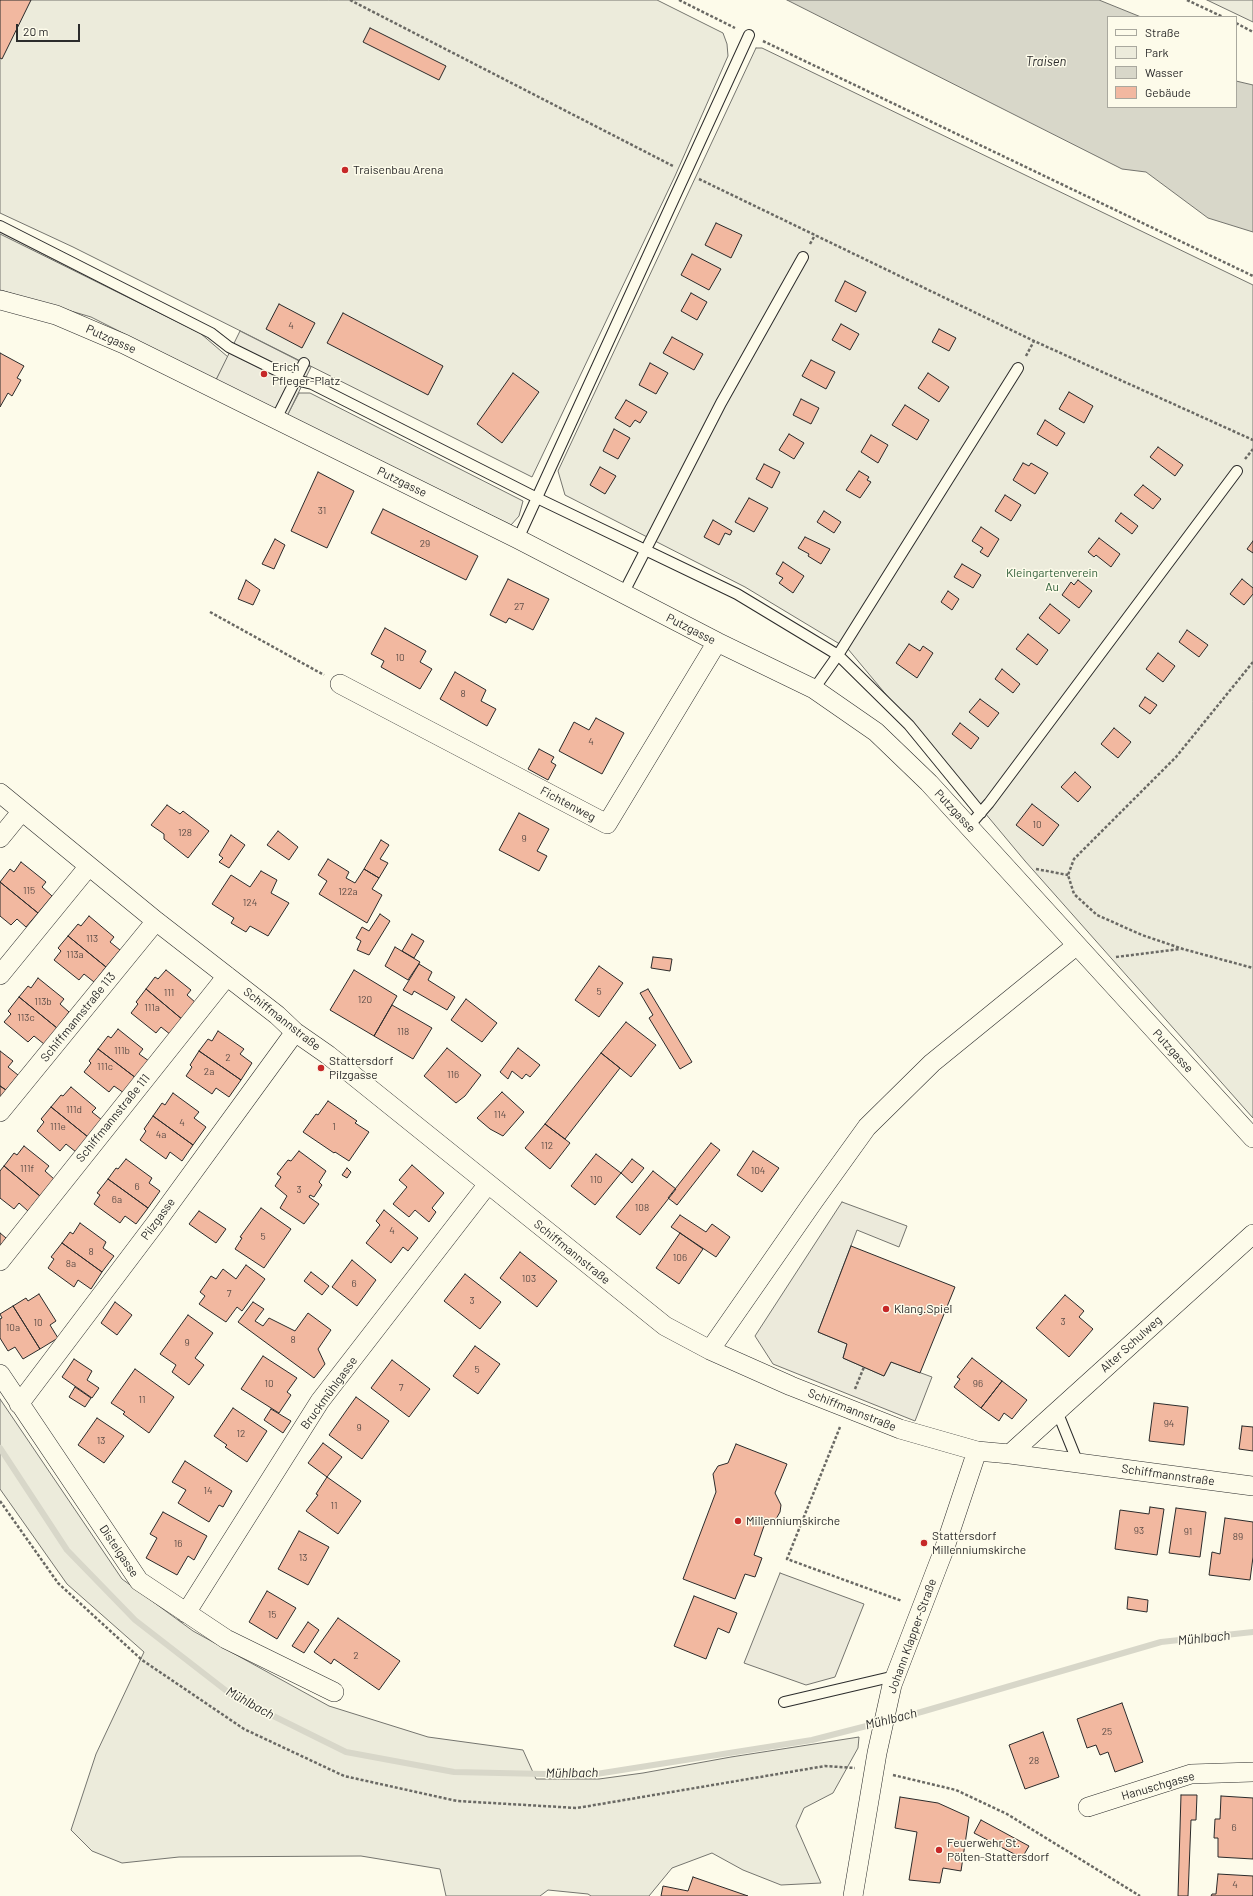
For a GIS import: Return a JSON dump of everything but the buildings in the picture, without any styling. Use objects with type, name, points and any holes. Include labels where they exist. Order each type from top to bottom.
[{"type":"street","name":"Putzgasse","points":[[0,300],[56,315],[124,344],[518,539],[717,642],[814,689],[876,732],[929,783],[975,820],[1090,959],[1253,1138]]},
{"type":"street","name":"Fichtenweg","points":[[340,684],[607,824],[717,642]]},
{"type":"street","name":"Schiffmannstraße","points":[[0,793],[156,921],[227,976],[295,1032],[328,1055],[665,1326],[710,1350],[792,1386],[900,1430],[977,1451],[1253,1486]]},
{"type":"street","points":[[0,838],[22,811]]},
{"type":"street","points":[[0,975],[89,866]]},
{"type":"street","name":"Schiffmannstraße 113","points":[[0,1112],[156,921]]},
{"type":"street","points":[[710,1350],[813,1202],[868,1128],[932,1063],[1078,945]]},
{"type":"street","name":"Schiffmannstraße 111","points":[[0,1261],[227,976]]},
{"type":"street","name":"Pilzgasse","points":[[19,1404],[155,1224],[295,1032]]},
{"type":"street","name":"Bruckmühlgasse","points":[[186,1613],[320,1401],[488,1184]]},
{"type":"street","name":"Alter Schulweg","points":[[1010,1454],[1253,1234]]},
{"type":"street","name":"Distelgasse","points":[[0,1374],[139,1581],[226,1639],[334,1692]]},
{"type":"street","name":"Johann Klapper-Straße","points":[[853,1896],[876,1762],[893,1681],[945,1547],[977,1451]]},
{"type":"street","name":"Hanuschgasse","points":[[1088,1806],[1191,1774],[1253,1772]]},
{"type":"lane","points":[[518,539],[748,34]]},
{"type":"lane","points":[[0,226],[211,334],[228,347],[296,380],[312,384],[537,498],[737,594],[838,655],[909,725],[975,820],[1237,471]]},
{"type":"lane","points":[[623,594],[721,402],[803,257]]},
{"type":"lane","points":[[276,419],[304,363]]},
{"type":"lane","points":[[814,689],[838,655],[1018,368]]},
{"type":"lane","points":[[1057,1411],[1078,1463]]},
{"type":"lane","points":[[784,1702],[893,1681]]},
{"type":"path","points":[[350,0],[686,173],[1034,341],[1253,440]]},
{"type":"path","points":[[679,0],[1253,276]]},
{"type":"path","points":[[1187,0],[1221,16]]},
{"type":"path","points":[[1237,24],[1253,32]]},
{"type":"path","points":[[210,612],[340,684]]},
{"type":"path","points":[[1253,662],[1176,757],[1074,859],[1068,875],[1074,894],[1098,915],[1142,935],[1183,949],[1253,968]]},
{"type":"path","points":[[1090,959],[1183,949]]},
{"type":"path","points":[[847,1408],[787,1559],[921,1608]]},
{"type":"path","points":[[0,1501],[58,1583],[142,1660],[244,1729],[344,1776],[457,1801],[577,1808],[825,1766],[876,1762],[956,1790],[1001,1810],[1140,1896]]},
{"type":"green space","points":[[0,0],[657,0],[723,33],[727,44],[728,56],[675,176],[532,477],[73,247],[0,213]]},
{"type":"green space","points":[[1207,0],[1253,0],[1253,22]]},
{"type":"green space","name":"Kleingartenverein Au","points":[[756,48],[762,48],[1253,285],[1253,1118],[1025,861],[848,649],[745,587],[565,495],[558,471]]},
{"type":"green space","points":[[0,234],[200,333],[228,357],[216,380],[91,317],[0,290]]},
{"type":"green space","points":[[299,393],[310,393],[523,501],[519,516],[511,525],[287,416]]},
{"type":"green space","points":[[0,1399],[122,1579],[193,1631],[329,1706],[428,1737],[523,1750],[536,1779],[599,1779],[859,1737],[858,1748],[833,1793],[804,1808],[796,1826],[821,1883],[781,1885],[743,1870],[712,1853],[672,1868],[649,1896],[591,1896],[588,1894],[548,1890],[540,1896],[446,1896],[440,1869],[361,1856],[179,1857],[122,1863],[92,1851],[71,1830],[96,1754],[144,1652],[67,1584],[0,1489]]},
{"type":"shaded area","name":"Erich Pfleger-Platz","points":[[240,331],[311,367],[287,416],[216,380]]},
{"type":"shaded area","points":[[842,1202],[907,1226],[899,1247],[857,1230],[818,1332],[847,1344],[843,1358],[884,1376],[891,1362],[932,1377],[915,1421],[773,1364],[755,1336]]},
{"type":"shaded area","points":[[780,1573],[864,1604],[835,1677],[806,1685],[744,1663]]},
{"type":"water","name":"Traisen","points":[[787,0],[1099,0],[1139,16],[1107,16],[1107,108],[1237,108],[1237,81],[1253,85],[1253,232],[1208,218],[1146,172],[1122,169]]},
{"type":"waterway","name":"Mühlbach","points":[[0,1448],[67,1550],[135,1620],[233,1696],[346,1752],[454,1772],[590,1775],[812,1740],[921,1712],[1161,1642],[1253,1632]]},
{"type":"place","name":"Traisenbau Arena","points":[[345,170]]},
{"type":"place","name":"Erich Pfleger-Platz","points":[[264,374]]},
{"type":"place","name":"Stattersdorf Pilzgasse","points":[[321,1068]]},
{"type":"place","name":"Klang.Spiel","points":[[886,1309]]},
{"type":"place","name":"Millenniumskirche","points":[[738,1521]]},
{"type":"place","name":"Stattersdorf Millenniumskirche","points":[[924,1543]]},
{"type":"place","name":"Feuerwehr St. Pölten-Stattersdorf","points":[[939,1850]]}]
